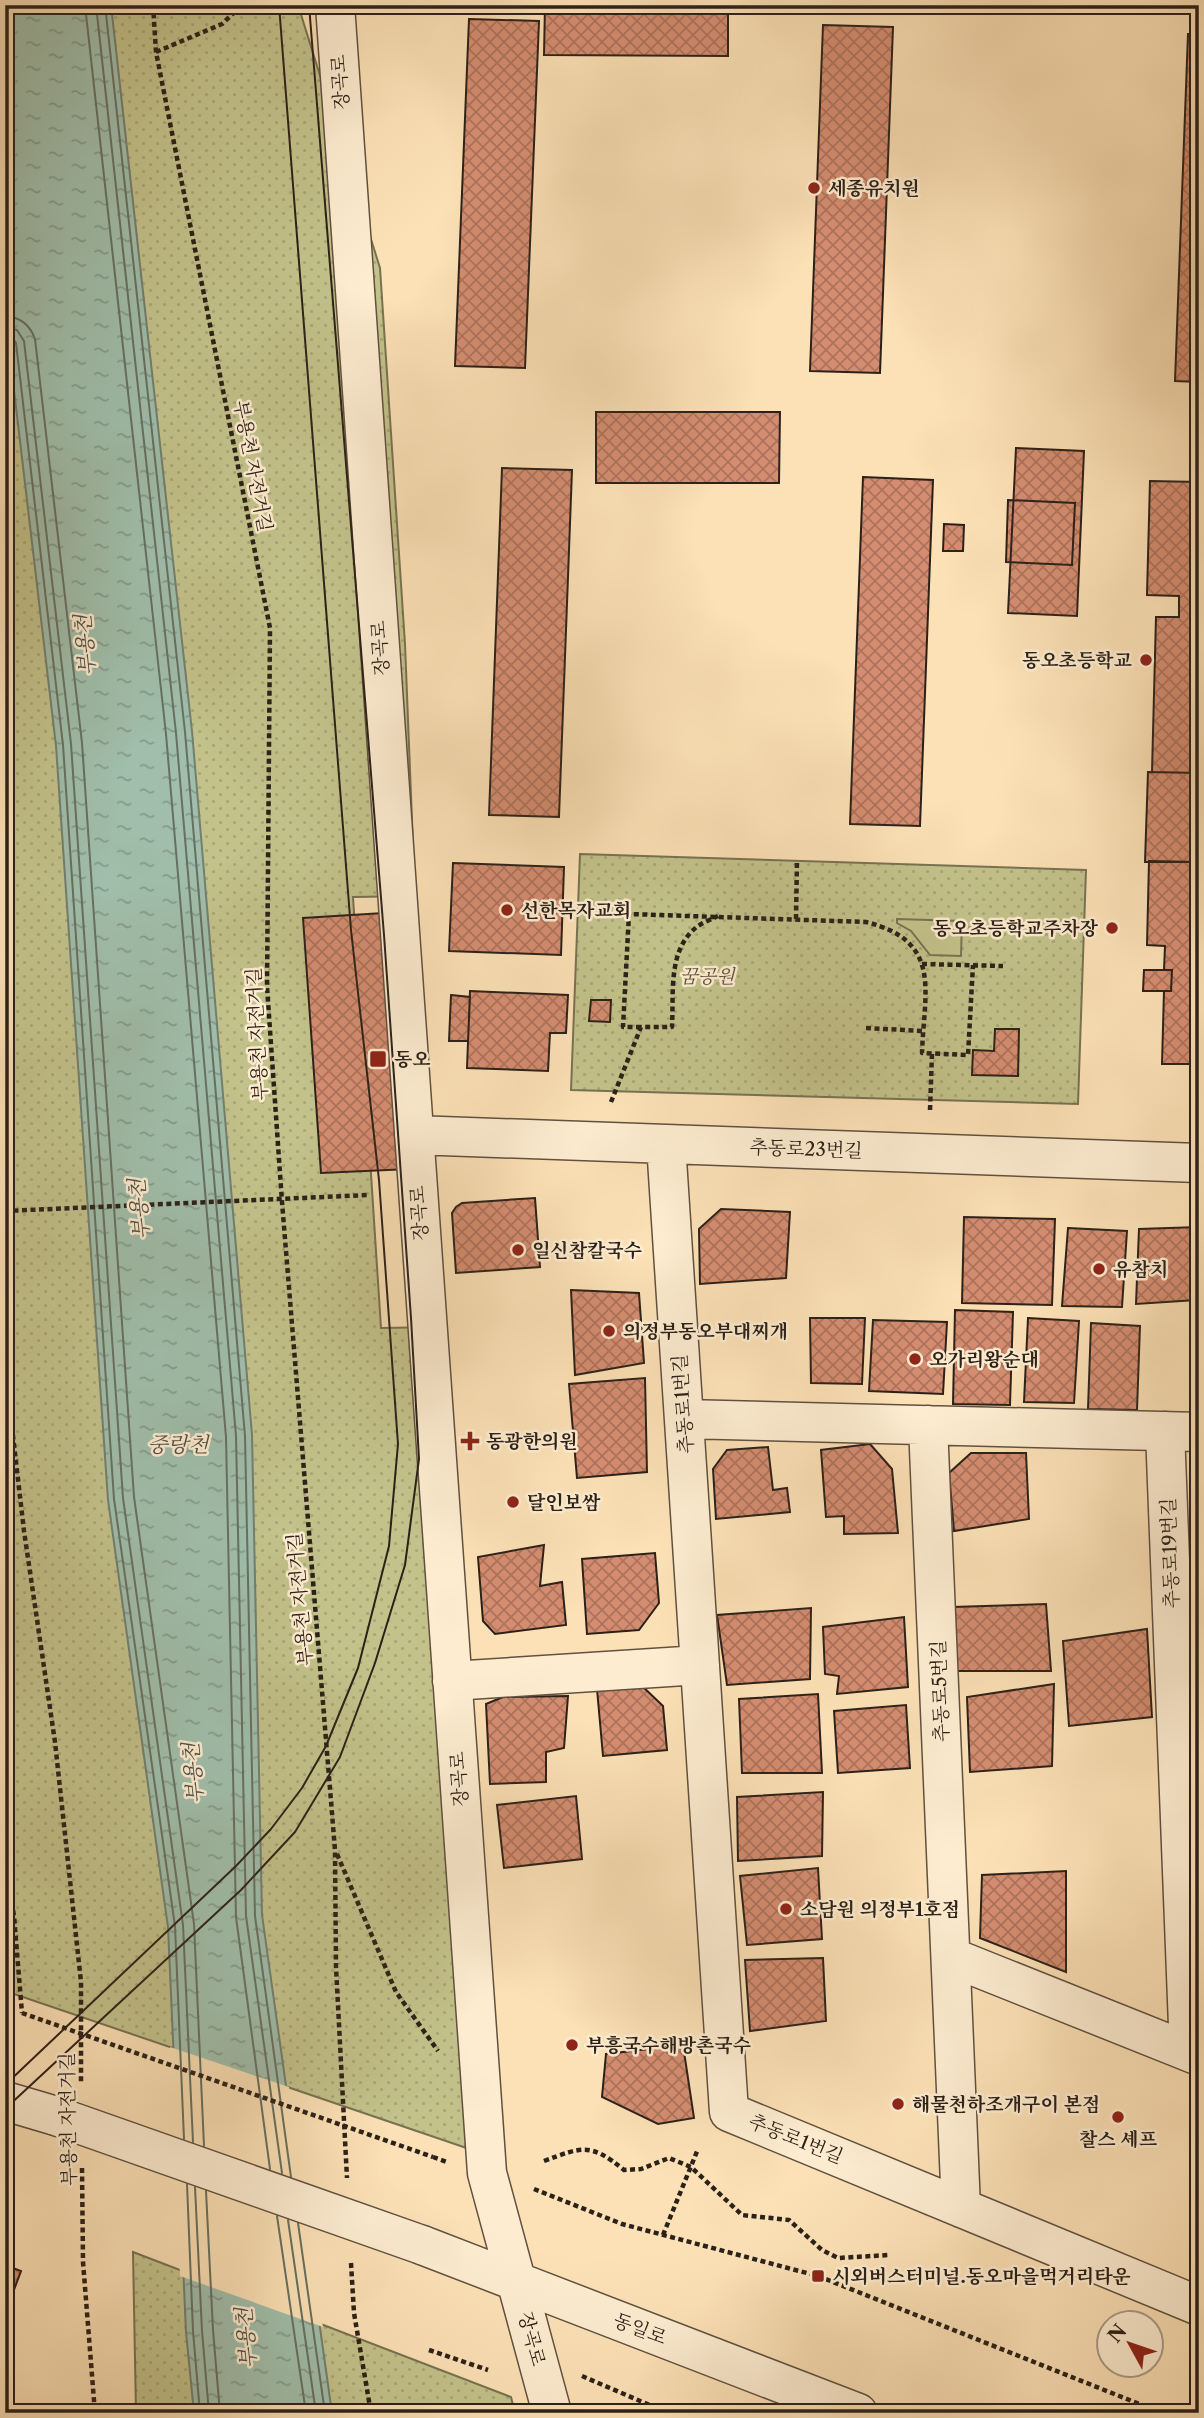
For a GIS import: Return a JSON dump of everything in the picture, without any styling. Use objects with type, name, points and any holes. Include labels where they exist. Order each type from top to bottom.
[{"type":"street","name":"장곡로","points":[[335,5],[487,2173],[552,2413]]},
{"type":"street","name":"추동로23번길","points":[[414,1135],[1199,1163]]},
{"type":"street","name":"추동로1번길","points":[[666,1144],[729,2112],[1199,2306]]},
{"type":"street","name":"추동로19번길","points":[[684,1419],[1182,1432],[1194,2054]]},
{"type":"street","name":"추동로5번길","points":[[928,1425],[961,2208]]},
{"type":"street","points":[[452,1681],[700,1665]]},
{"type":"street","points":[[951,1957],[1194,2054]]},
{"type":"street","points":[[5,2101],[69,2105]]},
{"type":"street","name":"동일로","points":[[69,2105],[858,2413]]},
{"type":"path","name":"부용천 자전거길","points":[[153,5],[156,52],[270,628],[267,987],[335,1850],[336,1967],[341,2069]]},
{"type":"path","points":[[156,52],[222,24],[242,5]]},
{"type":"path","points":[[796,919],[797,860]]},
{"type":"path","points":[[719,916],[697,927],[682,943],[675,961],[672,1027],[623,1027],[629,914],[719,916],[866,922],[883,926],[911,943],[922,964],[926,989],[922,1053],[968,1055],[973,965]]},
{"type":"path","points":[[922,964],[1003,966]]},
{"type":"path","points":[[611,1102],[640,1027]]},
{"type":"path","points":[[866,1028],[923,1031]]},
{"type":"path","points":[[930,1110],[932,1054]]},
{"type":"path","points":[[5,1211],[368,1195]]},
{"type":"path","name":"부용천 자전거길","points":[[5,1367],[24,1531],[55,1742],[80,1982],[69,2105]]},
{"type":"path","points":[[335,1850],[396,1992],[443,2059]]},
{"type":"path","points":[[5,1860],[14,1916],[22,2013],[433,2157]]},
{"type":"path","points":[[544,2161],[580,2148],[601,2153],[624,2170],[641,2169],[669,2158],[691,2167],[742,2215],[789,2220],[822,2250],[838,2258],[889,2255]]},
{"type":"path","points":[[663,2235],[698,2149]]},
{"type":"path","name":"부용천 자전거길","points":[[82,2164],[83,2262],[94,2413]]},
{"type":"path","points":[[524,2185],[622,2224],[818,2276],[1162,2413]]},
{"type":"path","points":[[429,2350],[488,2370]]},
{"type":"path","points":[[579,2375],[668,2413]]},
{"type":"green space","points":[[5,5],[298,5],[380,268],[405,644],[415,896],[353,897],[381,1328],[437,1327],[490,2156],[14,1994],[5,1933]]},
{"type":"green space","name":"꿈공원","points":[[580,854],[1086,870],[1078,1104],[571,1090]]},
{"type":"green space","points":[[897,919],[962,921],[961,956],[930,955],[911,931],[897,923]]},
{"type":"green space","points":[[133,2252],[511,2397],[515,2413],[136,2413]]},
{"type":"water","name":"중랑천","points":[[5,5],[111,5],[192,731],[252,1435],[262,1915],[332,2413],[194,2413],[186,2332],[168,1927],[108,1500],[56,746],[5,314]]},
{"type":"pier","points":[[170,2047],[289,2087],[323,2327],[180,2276]]},
{"type":"building","points":[[545,5],[728,5],[728,56],[544,55]]},
{"type":"building","points":[[469,19],[539,21],[525,368],[455,366]]},
{"type":"building","points":[[823,25],[893,27],[880,373],[810,371]]},
{"type":"building","points":[[1188,34],[1199,35],[1199,382],[1175,381]]},
{"type":"building","points":[[596,412],[780,412],[779,483],[596,483]]},
{"type":"building","points":[[1016,448],[1084,451],[1077,616],[1008,613]]},
{"type":"building","points":[[502,468],[572,470],[559,817],[489,815]]},
{"type":"building","points":[[863,477],[933,480],[920,826],[850,824]]},
{"type":"building","points":[[1150,481],[1199,482],[1199,773],[1152,772],[1156,617],[1179,617],[1179,596],[1147,595]]},
{"type":"building","points":[[1008,500],[1075,503],[1072,565],[1006,562]]},
{"type":"building","points":[[944,524],[964,525],[963,551],[943,551]]},
{"type":"building","points":[[1148,772],[1199,773],[1199,862],[1145,862]]},
{"type":"building","points":[[1149,861],[1199,862],[1199,1064],[1162,1064],[1164,991],[1171,991],[1172,970],[1164,970],[1165,946],[1147,945]]},
{"type":"building","points":[[453,863],[564,867],[561,955],[449,951]]},
{"type":"building","points":[[416,911],[432,1168],[321,1173],[303,918]]},
{"type":"building","points":[[1144,970],[1172,970],[1171,991],[1143,991]]},
{"type":"building","points":[[470,991],[568,995],[566,1033],[550,1033],[548,1071],[467,1068]]},
{"type":"building","points":[[451,995],[470,997],[468,1041],[449,1041]]},
{"type":"building","points":[[591,1000],[611,1000],[610,1022],[589,1021]]},
{"type":"building","points":[[995,1029],[1019,1029],[1018,1076],[972,1075],[973,1050],[994,1051]]},
{"type":"building","points":[[535,1198],[540,1267],[456,1273],[452,1213],[456,1207],[462,1203]]},
{"type":"building","points":[[721,1209],[790,1212],[786,1278],[700,1284],[699,1229]]},
{"type":"building","points":[[964,1217],[1055,1219],[1052,1305],[962,1303]]},
{"type":"building","points":[[1199,1227],[1196,1300],[1136,1304],[1139,1229]]},
{"type":"building","points":[[1068,1228],[1127,1231],[1122,1307],[1062,1306]]},
{"type":"building","points":[[571,1290],[639,1293],[644,1363],[575,1375]]},
{"type":"building","points":[[955,1310],[1013,1312],[1010,1405],[953,1404]]},
{"type":"building","points":[[810,1318],[865,1318],[862,1384],[811,1383]]},
{"type":"building","points":[[1028,1318],[1079,1321],[1074,1403],[1024,1402]]},
{"type":"building","points":[[873,1320],[947,1322],[943,1394],[869,1391]]},
{"type":"building","points":[[1091,1323],[1140,1326],[1137,1410],[1088,1409]]},
{"type":"building","points":[[645,1378],[647,1472],[577,1478],[569,1384]]},
{"type":"building","points":[[870,1444],[892,1469],[898,1533],[844,1534],[844,1516],[826,1517],[821,1450]]},
{"type":"building","points":[[768,1447],[773,1490],[787,1488],[790,1512],[716,1519],[713,1469],[727,1450]]},
{"type":"building","points":[[971,1453],[1026,1453],[1029,1519],[954,1531],[949,1473]]},
{"type":"building","points":[[544,1545],[540,1586],[562,1582],[566,1625],[495,1634],[483,1621],[478,1557]]},
{"type":"building","points":[[655,1553],[659,1603],[639,1630],[587,1634],[582,1559]]},
{"type":"building","points":[[1046,1604],[1051,1671],[957,1671],[953,1607]]},
{"type":"building","points":[[811,1608],[810,1679],[727,1685],[717,1615]]},
{"type":"building","points":[[904,1617],[908,1687],[837,1694],[839,1676],[825,1674],[823,1627]]},
{"type":"building","points":[[1147,1629],[1152,1717],[1069,1726],[1063,1641]]},
{"type":"building","points":[[640,1684],[663,1706],[667,1750],[603,1756],[597,1689]]},
{"type":"building","points":[[1054,1684],[1052,1766],[970,1772],[967,1697]]},
{"type":"building","points":[[818,1694],[822,1773],[742,1773],[739,1699]]},
{"type":"building","points":[[568,1696],[564,1748],[546,1752],[546,1782],[490,1784],[486,1704],[503,1697]]},
{"type":"building","points":[[906,1705],[910,1768],[838,1773],[834,1711]]},
{"type":"building","points":[[823,1792],[822,1856],[738,1861],[737,1797]]},
{"type":"building","points":[[576,1796],[582,1859],[504,1868],[497,1805]]},
{"type":"building","points":[[818,1868],[822,1939],[747,1945],[740,1876]]},
{"type":"building","points":[[1066,1871],[1066,1972],[980,1938],[982,1875]]},
{"type":"building","points":[[823,1958],[826,2021],[750,2031],[745,1960]]},
{"type":"building","points":[[683,2045],[694,2118],[658,2124],[602,2097],[606,2054]]},
{"type":"building","points":[[5,2265],[21,2271],[5,2314]]},
{"type":"tram line","points":[[5,2085],[236,1866],[271,1829],[302,1788],[326,1746],[358,1668],[389,1546],[398,1444],[379,1180],[351,930],[279,5]]},
{"type":"tram line","points":[[5,2109],[241,1890],[295,1832],[340,1757],[375,1663],[405,1565],[419,1459],[411,1318],[384,935],[309,5]]},
{"type":"place","name":"세종유치원","points":[[814,188]]},
{"type":"place","name":"동오초등학교","points":[[1146,660]]},
{"type":"place","name":"선한목자교회","points":[[507,910]]},
{"type":"place","name":"동오초등학교주차장","points":[[1112,928]]},
{"type":"place","name":"동오","points":[[378,1059]]},
{"type":"place","name":"일신참칼국수","points":[[518,1250]]},
{"type":"place","name":"유참치","points":[[1099,1269]]},
{"type":"place","name":"의정부동오부대찌개","points":[[609,1331]]},
{"type":"place","name":"오가리왕순대","points":[[915,1359]]},
{"type":"place","name":"동광한의원","points":[[470,1441]]},
{"type":"place","name":"달인보쌈","points":[[513,1502]]},
{"type":"place","name":"소담원 의정부1호점","points":[[786,1909]]},
{"type":"place","name":"부흥국수해방촌국수","points":[[572,2045]]},
{"type":"place","name":"해물천하조개구이 본점","points":[[898,2104]]},
{"type":"place","name":"찰스 셰프","points":[[1118,2117]]},
{"type":"place","name":"시외버스터미널.동오마을먹거리타운","points":[[818,2276]]},
{"type":"water label","name":"부용천","points":[[85,645]]},
{"type":"water label","name":"부용천","points":[[139,1209]]},
{"type":"water label","name":"부용천","points":[[193,1773]]},
{"type":"water label","name":"부용천","points":[[246,2338]]}]
